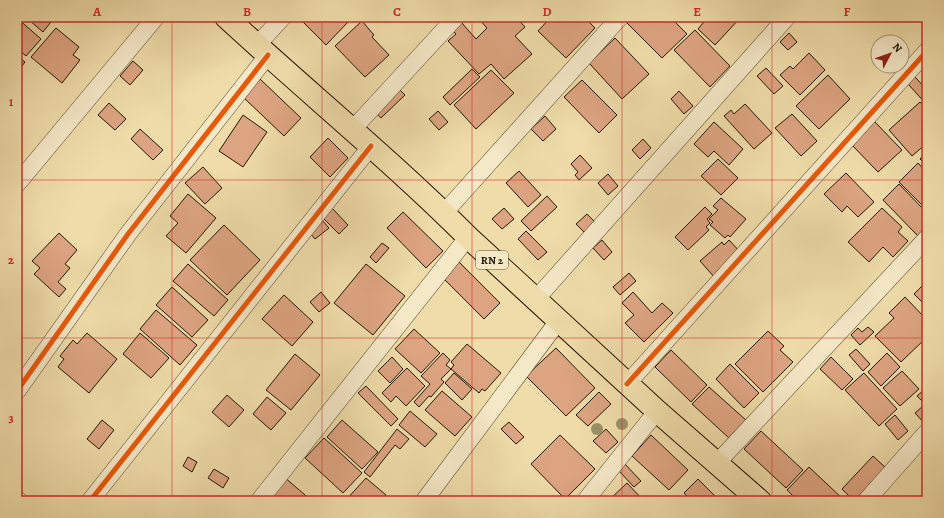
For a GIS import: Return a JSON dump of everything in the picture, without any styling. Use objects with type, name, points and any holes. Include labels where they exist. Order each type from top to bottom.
[{"type":"highway","name":"RN 2","points":[[226,17],[370,146],[657,411],[756,500]]},
{"type":"street","points":[[17,184],[156,17]]},
{"type":"street","points":[[17,391],[128,234],[262,50],[282,17]]},
{"type":"street","points":[[352,130],[456,17]]},
{"type":"street","points":[[444,214],[620,17]]},
{"type":"street","points":[[536,299],[787,17]]},
{"type":"street","points":[[628,384],[927,50]]},
{"type":"street","points":[[90,501],[370,146]]},
{"type":"street","points":[[259,501],[468,237]]},
{"type":"street","points":[[716,464],[927,238]]},
{"type":"street","points":[[424,501],[559,320]]},
{"type":"street","points":[[585,501],[657,411]]},
{"type":"street","points":[[866,501],[927,432]]},
{"type":"building","points":[[31,17],[54,18],[43,32],[29,20]]},
{"type":"building","points":[[306,17],[347,17],[350,20],[326,45],[302,21]]},
{"type":"building","points":[[477,17],[516,17],[525,27],[515,36],[532,54],[504,79],[491,64],[479,74],[448,41],[456,34],[452,30],[461,22],[476,39],[487,28]]},
{"type":"building","points":[[551,17],[584,17],[595,28],[566,58],[538,31]]},
{"type":"building","points":[[626,17],[670,17],[687,34],[662,58],[624,20]]},
{"type":"building","points":[[708,17],[741,17],[715,45],[698,29]]},
{"type":"building","points":[[17,18],[41,39],[26,56],[17,48]]},
{"type":"building","points":[[362,21],[374,35],[372,37],[389,55],[365,77],[335,46]]},
{"type":"building","points":[[56,28],[79,47],[73,55],[80,60],[62,83],[31,57]]},
{"type":"building","points":[[695,30],[730,66],[710,87],[674,50]]},
{"type":"building","points":[[789,33],[797,42],[788,50],[780,42]]},
{"type":"building","points":[[615,38],[649,74],[622,99],[589,63]]},
{"type":"building","points":[[809,53],[825,70],[800,95],[780,75],[790,66],[793,69]]},
{"type":"building","points":[[17,56],[25,62],[17,73]]},
{"type":"building","points":[[133,61],[143,70],[130,85],[120,76]]},
{"type":"building","points":[[766,68],[783,86],[774,94],[757,76]]},
{"type":"building","points":[[472,69],[480,77],[450,105],[443,97]]},
{"type":"building","points":[[491,70],[514,93],[476,129],[454,105]]},
{"type":"building","points":[[828,75],[850,99],[819,129],[796,106]]},
{"type":"building","points":[[915,77],[927,90],[927,105],[908,84]]},
{"type":"building","points":[[260,79],[301,118],[284,136],[243,97]]},
{"type":"building","points":[[582,80],[617,115],[599,133],[564,97]]},
{"type":"building","points":[[397,87],[405,95],[381,118],[373,110]]},
{"type":"building","points":[[679,91],[693,106],[684,114],[671,99]]},
{"type":"building","points":[[920,102],[927,109],[927,143],[912,156],[889,130]]},
{"type":"building","points":[[109,103],[126,119],[115,130],[98,115]]},
{"type":"building","points":[[745,104],[772,133],[754,149],[724,116],[731,110],[734,114]]},
{"type":"building","points":[[438,111],[448,122],[439,130],[429,119]]},
{"type":"building","points":[[792,114],[817,141],[801,156],[775,128]]},
{"type":"building","points":[[243,115],[267,132],[243,167],[219,151]]},
{"type":"building","points":[[545,116],[556,129],[543,141],[531,129]]},
{"type":"building","points":[[874,121],[902,150],[878,172],[850,143]]},
{"type":"building","points":[[714,122],[743,149],[729,165],[714,151],[708,157],[694,144]]},
{"type":"building","points":[[140,129],[163,150],[153,160],[131,139]]},
{"type":"building","points":[[328,138],[348,158],[330,177],[310,157]]},
{"type":"building","points":[[643,139],[651,148],[640,159],[632,150]]},
{"type":"building","points":[[927,151],[927,166],[920,159]]},
{"type":"building","points":[[580,155],[592,168],[579,180],[575,175],[578,172],[571,164]]},
{"type":"building","points":[[718,159],[738,178],[721,195],[701,176]]},
{"type":"building","points":[[918,163],[927,173],[927,206],[925,208],[899,182]]},
{"type":"building","points":[[203,167],[222,188],[205,204],[185,183]]},
{"type":"building","points":[[519,171],[541,195],[528,207],[506,183]]},
{"type":"building","points":[[846,173],[874,202],[858,217],[847,206],[842,212],[824,194]]},
{"type":"building","points":[[608,174],[618,186],[608,195],[598,183]]},
{"type":"building","points":[[899,184],[927,213],[927,229],[919,237],[883,200]]},
{"type":"building","points":[[188,194],[216,218],[186,253],[166,236],[178,223],[170,216]]},
{"type":"building","points":[[547,196],[557,207],[531,231],[521,221]]},
{"type":"building","points":[[721,198],[746,219],[730,237],[728,235],[725,238],[710,225],[713,222],[709,219],[718,210],[713,206]]},
{"type":"building","points":[[331,207],[348,225],[339,234],[321,216]]},
{"type":"building","points":[[705,207],[712,214],[707,219],[710,223],[706,227],[709,230],[688,250],[675,237]]},
{"type":"building","points":[[504,208],[514,219],[502,229],[492,219]]},
{"type":"building","points":[[882,208],[902,227],[898,232],[908,241],[893,257],[883,247],[869,262],[848,242]]},
{"type":"building","points":[[403,212],[443,251],[426,268],[387,228]]},
{"type":"building","points":[[587,214],[595,222],[584,232],[576,224]]},
{"type":"building","points":[[321,219],[329,228],[315,239],[308,231]]},
{"type":"building","points":[[224,225],[260,260],[227,295],[190,260]]},
{"type":"building","points":[[526,231],[547,252],[538,260],[518,239]]},
{"type":"building","points":[[59,233],[77,250],[65,264],[70,268],[58,282],[66,289],[59,297],[34,274],[40,268],[32,261]]},
{"type":"building","points":[[602,240],[612,252],[604,260],[593,248]]},
{"type":"building","points":[[729,240],[742,254],[715,278],[700,261],[722,242],[724,245]]},
{"type":"building","points":[[382,243],[389,248],[376,263],[370,257]]},
{"type":"building","points":[[459,262],[500,303],[484,319],[443,278]]},
{"type":"building","points":[[188,264],[228,300],[214,316],[173,281]]},
{"type":"building","points":[[366,264],[405,296],[373,335],[334,303]]},
{"type":"building","points":[[629,273],[636,281],[620,295],[613,287]]},
{"type":"building","points":[[927,281],[927,307],[914,294]]},
{"type":"building","points":[[172,287],[208,320],[192,337],[156,305]]},
{"type":"building","points":[[321,292],[330,303],[319,312],[310,302]]},
{"type":"building","points":[[633,292],[652,313],[662,303],[673,313],[644,342],[625,323],[634,315],[622,303]]},
{"type":"building","points":[[284,295],[313,322],[292,346],[262,319]]},
{"type":"building","points":[[905,297],[927,320],[927,337],[901,362],[875,336],[894,318],[889,313]]},
{"type":"building","points":[[156,310],[197,345],[180,365],[140,329]]},
{"type":"building","points":[[868,327],[874,332],[860,345],[851,335],[858,328],[862,332]]},
{"type":"building","points":[[414,329],[440,353],[421,373],[395,349]]},
{"type":"building","points":[[768,331],[784,346],[780,350],[793,362],[763,392],[735,364]]},
{"type":"building","points":[[87,333],[117,359],[89,393],[58,367],[64,359],[60,356],[73,340],[77,344]]},
{"type":"building","points":[[140,333],[169,358],[151,378],[123,354]]},
{"type":"building","points":[[467,344],[501,373],[485,391],[482,389],[479,393],[451,369],[454,365],[451,362]]},
{"type":"building","points":[[556,348],[595,388],[566,416],[526,376]]},
{"type":"building","points":[[856,349],[870,364],[863,371],[849,355]]},
{"type":"building","points":[[671,350],[707,385],[691,402],[655,367]]},
{"type":"building","points":[[443,353],[450,360],[446,365],[451,369],[441,379],[444,382],[431,397],[429,396],[419,407],[414,402],[430,384],[421,376]]},
{"type":"building","points":[[887,353],[900,367],[881,386],[868,372]]},
{"type":"building","points":[[295,354],[320,375],[291,410],[266,390]]},
{"type":"building","points":[[392,357],[403,369],[390,383],[378,371]]},
{"type":"building","points":[[831,357],[853,379],[842,390],[820,369]]},
{"type":"building","points":[[730,364],[759,393],[744,408],[716,379]]},
{"type":"building","points":[[407,368],[425,386],[406,406],[396,396],[391,402],[382,393]]},
{"type":"building","points":[[902,371],[919,389],[900,406],[883,388]]},
{"type":"building","points":[[454,373],[472,389],[462,400],[445,383]]},
{"type":"building","points":[[864,373],[897,409],[879,426],[845,390]]},
{"type":"building","points":[[366,386],[398,419],[391,426],[358,393]]},
{"type":"building","points":[[709,387],[747,421],[730,439],[692,404]]},
{"type":"building","points":[[925,389],[927,391],[927,406],[917,396]]},
{"type":"building","points":[[442,391],[472,417],[455,436],[425,410]]},
{"type":"building","points":[[599,392],[611,404],[588,426],[576,415]]},
{"type":"building","points":[[227,395],[244,410],[229,427],[212,412]]},
{"type":"building","points":[[267,397],[286,413],[271,430],[253,414]]},
{"type":"building","points":[[923,406],[927,411],[927,421],[925,424],[915,413]]},
{"type":"building","points":[[410,411],[437,434],[425,447],[399,425]]},
{"type":"building","points":[[895,415],[908,431],[898,440],[885,424]]},
{"type":"building","points":[[102,420],[114,430],[99,449],[87,439]]},
{"type":"building","points":[[342,420],[378,452],[362,469],[327,437]]},
{"type":"building","points":[[509,422],[524,437],[516,444],[501,429]]},
{"type":"building","points":[[397,429],[409,439],[400,449],[395,445],[370,477],[364,472]]},
{"type":"building","points":[[606,429],[618,442],[606,453],[593,441]]},
{"type":"building","points":[[761,431],[803,470],[786,488],[744,449]]},
{"type":"building","points":[[560,435],[595,469],[565,499],[531,464]]},
{"type":"building","points":[[651,435],[688,470],[669,490],[632,456]]},
{"type":"building","points":[[324,438],[362,473],[343,493],[305,458]]},
{"type":"building","points":[[873,456],[886,468],[854,501],[842,489]]},
{"type":"building","points":[[188,457],[197,462],[192,472],[183,466]]},
{"type":"building","points":[[624,463],[641,481],[634,487],[617,469]]},
{"type":"building","points":[[809,467],[845,501],[798,501],[787,490]]},
{"type":"building","points":[[214,469],[229,478],[223,488],[208,478]]},
{"type":"building","points":[[283,476],[312,501],[262,501]]},
{"type":"building","points":[[366,478],[386,495],[380,501],[345,501]]},
{"type":"building","points":[[698,479],[720,501],[692,501],[684,493]]},
{"type":"building","points":[[627,483],[644,501],[608,501]]},
{"type":"cycle path","points":[[627,384],[927,51]]},
{"type":"cycle path","points":[[17,391],[128,234],[268,55]]},
{"type":"cycle path","points":[[90,501],[371,146]]}]
